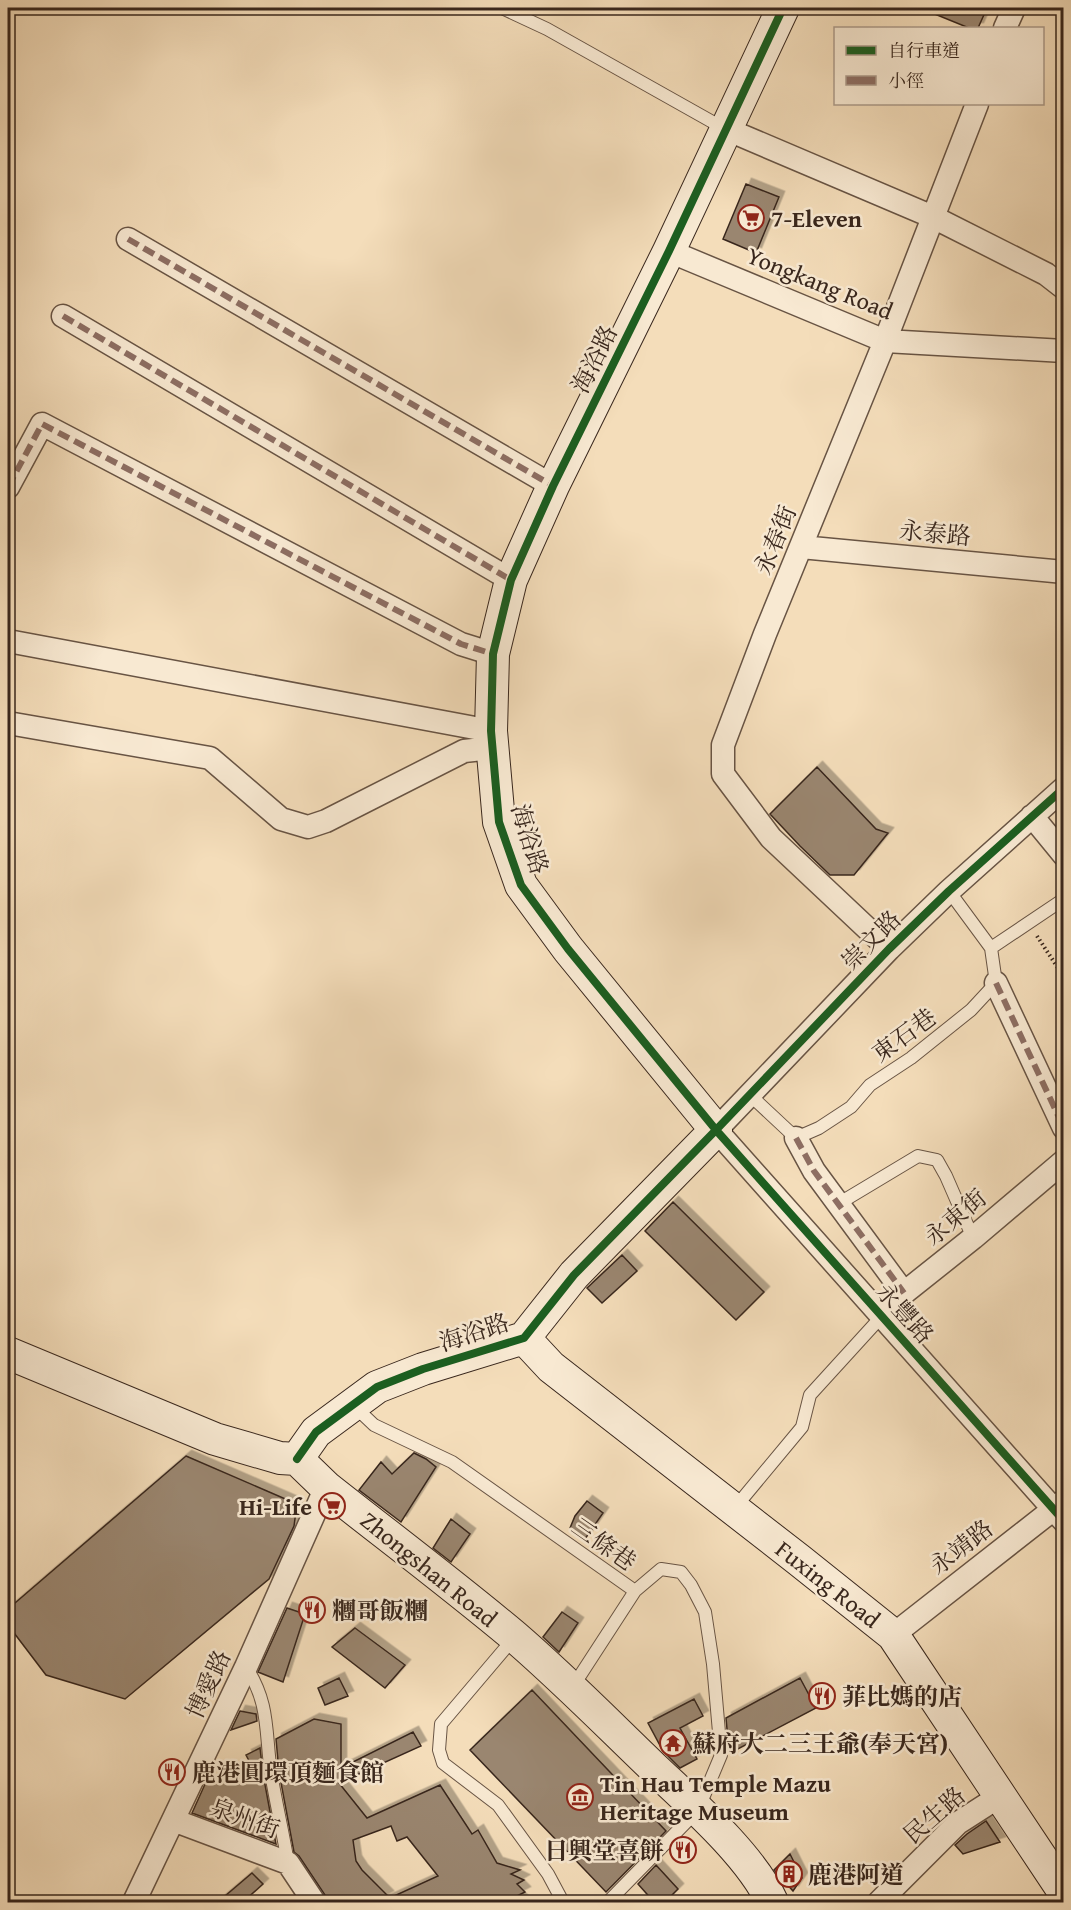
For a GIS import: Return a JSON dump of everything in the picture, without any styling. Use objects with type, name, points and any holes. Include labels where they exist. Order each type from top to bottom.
[{"type":"street","name":"海浴路","points":[[297,1459],[316,1432],[377,1387],[423,1369],[524,1338],[574,1275],[717,1130],[568,949],[521,885],[499,822],[492,740],[493,654],[511,580],[553,486],[669,251],[783,8]]},
{"type":"street","points":[[1005,27],[1014,8]]},
{"type":"street","name":"永春街","points":[[889,949],[771,838],[723,774],[723,745],[765,634],[885,341],[976,105]]},
{"type":"street","points":[[726,129],[933,218],[1046,274],[1064,288]]},
{"type":"street","points":[[128,239],[553,486]]},
{"type":"street","name":"Yongkang Road","points":[[669,251],[885,341],[1064,351]]},
{"type":"street","points":[[63,316],[511,580]]},
{"type":"street","points":[[8,487],[42,424],[461,644],[493,654]]},
{"type":"street","name":"永泰路","points":[[801,548],[1064,572]]},
{"type":"street","points":[[8,641],[492,740]]},
{"type":"street","points":[[8,723],[210,758],[281,819],[308,827],[326,821],[464,751],[492,740]]},
{"type":"street","name":"崇文路","points":[[717,1130],[889,949],[949,891],[1064,788]]},
{"type":"street","points":[[1032,816],[1064,855]]},
{"type":"street","points":[[996,983],[1064,1128]]},
{"type":"street","name":"永豐路","points":[[717,1130],[882,1316],[1060,1510]]},
{"type":"street","points":[[796,1138],[814,1171],[904,1293]]},
{"type":"street","name":"永東街","points":[[882,1316],[904,1293],[1064,1161]]},
{"type":"street","name":"Fuxing Road","points":[[524,1338],[551,1367],[892,1635],[1064,1892]]},
{"type":"street","points":[[8,1353],[215,1439],[280,1458],[297,1459]]},
{"type":"street","name":"Zhongshan Road","points":[[297,1459],[326,1486],[515,1637],[698,1810],[741,1857],[766,1889],[771,1902]]},
{"type":"street","name":"博愛路","points":[[141,1896],[173,1820],[246,1667],[326,1486]]},
{"type":"street","name":"永靖路","points":[[892,1635],[1060,1510]]},
{"type":"street","name":"民生路","points":[[879,1902],[958,1823],[1000,1796]]},
{"type":"street","name":"泉州街","points":[[173,1820],[288,1863],[314,1902]]},
{"type":"lane","points":[[502,8],[547,29],[726,129]]},
{"type":"lane","points":[[949,891],[991,948],[996,983]]},
{"type":"lane","points":[[991,948],[1064,899]]},
{"type":"lane","name":"東石巷","points":[[796,1138],[819,1128],[851,1107],[870,1085],[911,1058],[971,1010],[996,983]]},
{"type":"lane","points":[[750,1095],[796,1138]]},
{"type":"lane","points":[[838,1204],[918,1156],[937,1160],[973,1238]]},
{"type":"lane","points":[[733,1510],[802,1427],[810,1395],[882,1316]]},
{"type":"lane","name":"三條巷","points":[[353,1405],[374,1425],[452,1462],[635,1592],[661,1569],[681,1572],[692,1585],[705,1612],[713,1664],[721,1755],[698,1810]]},
{"type":"lane","points":[[571,1690],[635,1592]]},
{"type":"lane","points":[[515,1637],[441,1724],[439,1750],[443,1763],[498,1805],[548,1874],[563,1902]]},
{"type":"lane","points":[[246,1667],[257,1685],[266,1712],[271,1772],[288,1863]]},
{"type":"lane","points":[[608,1902],[698,1810]]},
{"type":"path","points":[[1028,922],[1064,977]]},
{"type":"building","points":[[920,8],[987,8],[978,27],[967,27]]},
{"type":"building","name":"7-Eleven","points":[[746,184],[779,197],[756,253],[723,239]]},
{"type":"building","points":[[817,767],[876,829],[888,833],[854,875],[830,875],[770,814]]},
{"type":"building","points":[[673,1202],[764,1292],[736,1320],[645,1231]]},
{"type":"building","points":[[622,1255],[637,1271],[602,1303],[587,1288]]},
{"type":"building","points":[[414,1453],[436,1467],[401,1522],[359,1490],[381,1462],[392,1474]]},
{"type":"building","points":[[186,1456],[297,1504],[294,1526],[269,1579],[125,1699],[46,1675],[8,1625],[8,1609]]},
{"type":"building","points":[[587,1501],[603,1513],[585,1539],[570,1528],[575,1516]]},
{"type":"building","points":[[451,1519],[470,1534],[451,1562],[433,1548]]},
{"type":"building","points":[[287,1608],[305,1614],[283,1682],[258,1672]]},
{"type":"building","points":[[562,1612],[578,1623],[559,1652],[543,1637]]},
{"type":"building","points":[[355,1628],[405,1665],[385,1688],[332,1647]]},
{"type":"building","points":[[339,1678],[348,1696],[325,1705],[318,1688]]},
{"type":"building","points":[[800,1678],[816,1708],[734,1751],[728,1740],[726,1718]]},
{"type":"building","points":[[532,1690],[666,1831],[606,1892],[470,1750]]},
{"type":"building","name":"蘇府大二三王爺(奉天宮)","points":[[694,1699],[703,1716],[680,1728],[697,1759],[680,1768],[663,1751],[648,1723]]},
{"type":"building","points":[[240,1711],[256,1714],[257,1721],[231,1730]]},
{"type":"building","points":[[314,1719],[341,1724],[341,1768],[413,1732],[421,1746],[339,1783],[367,1818],[440,1785],[472,1834],[478,1830],[497,1863],[520,1870],[511,1874],[524,1880],[517,1884],[525,1892],[517,1896],[524,1902],[381,1902],[438,1876],[407,1837],[397,1841],[391,1826],[353,1840],[356,1861],[388,1896],[377,1902],[327,1902],[325,1895],[294,1852],[279,1772],[276,1739]]},
{"type":"building","points":[[260,1748],[276,1844],[192,1813],[206,1782],[213,1783],[255,1772],[246,1755]]},
{"type":"building","points":[[986,1821],[1000,1842],[963,1854],[955,1845]]},
{"type":"building","name":"鹿港阿道","points":[[790,1854],[802,1878],[793,1891],[774,1870]]},
{"type":"building","points":[[656,1865],[678,1889],[665,1902],[654,1902],[638,1884]]},
{"type":"building","points":[[252,1873],[263,1884],[243,1902],[218,1902]]},
{"type":"marked path","points":[[128,239],[553,486]]},
{"type":"marked path","points":[[63,316],[511,580]]},
{"type":"marked path","points":[[8,487],[42,424],[461,644],[493,654]]},
{"type":"marked path","points":[[996,983],[1064,1128]]},
{"type":"marked path","points":[[796,1138],[814,1171],[904,1293]]},
{"type":"cycle path","points":[[783,8],[669,251],[553,486],[511,580],[493,654],[491,731],[499,822],[521,885],[568,949],[716,1130],[1064,1521]]},
{"type":"cycle path","points":[[297,1459],[316,1432],[377,1387],[423,1369],[524,1338],[574,1275],[889,949],[949,891],[1064,788]]},
{"type":"place","name":"7-Eleven","points":[[751,218]]},
{"type":"place","name":"Hi-Life","points":[[332,1506]]},
{"type":"place","name":"糰哥飯糰","points":[[312,1610]]},
{"type":"place","name":"菲比媽的店","points":[[822,1696]]},
{"type":"place","name":"蘇府大二三王爺(奉天宮)","points":[[673,1743]]},
{"type":"place","name":"鹿港圓環頂麵食館","points":[[172,1772]]},
{"type":"place","name":"Tin Hau Temple Mazu Heritage Museum","points":[[580,1797]]},
{"type":"place","name":"日興堂喜餅","points":[[683,1850]]},
{"type":"place","name":"鹿港阿道","points":[[789,1874]]}]
